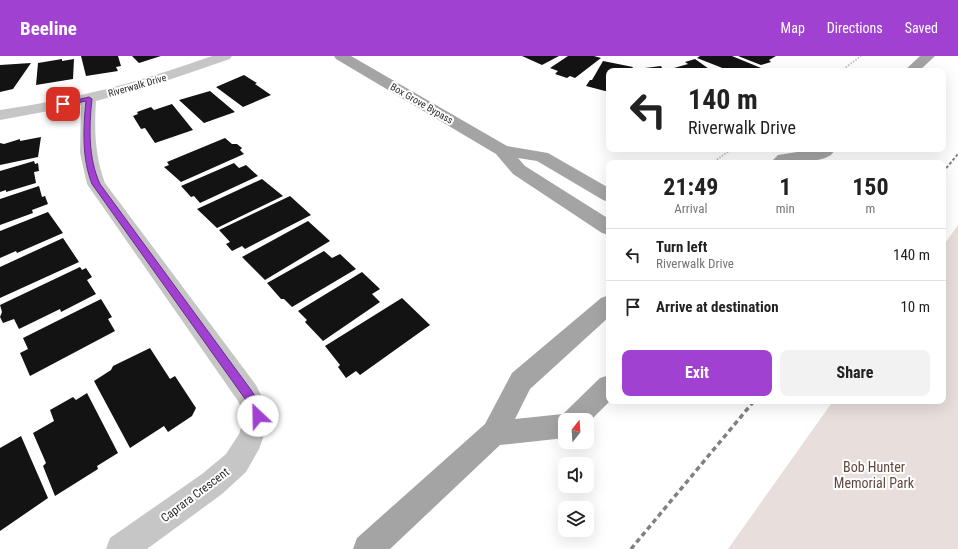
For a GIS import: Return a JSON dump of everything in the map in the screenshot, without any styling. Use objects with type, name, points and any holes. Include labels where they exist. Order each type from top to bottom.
[{"type":"main road","name":"Box Grove Bypass","points":[[341,56],[502,150],[542,157],[606,194]]},
{"type":"main road","points":[[914,68],[928,56]]},
{"type":"main road","name":"Box Grove Bypass","points":[[502,150],[518,170],[606,226]]},
{"type":"main road","points":[[782,160],[825,155]]},
{"type":"main road","points":[[368,549],[494,433],[521,381],[606,307]]},
{"type":"main road","points":[[581,413],[606,389]]},
{"type":"main road","points":[[494,433],[558,427]]},
{"type":"street","name":"Riverwalk Drive","points":[[0,115],[42,109],[89,99],[166,77],[225,56]]},
{"type":"street","name":"Caprara Crescent","points":[[89,99],[87,121],[90,170],[96,184],[247,393],[258,416],[250,440],[236,463],[212,484],[121,549]]},
{"type":"path","points":[[845,68],[861,56]]},
{"type":"path","points":[[716,160],[728,152]]},
{"type":"green space","name":"Bob Hunter Memorial Park","points":[[958,225],[958,549],[728,549],[831,404],[946,404],[946,242]]},
{"type":"building","points":[[81,56],[118,56],[121,66],[116,67],[118,71],[86,76]]},
{"type":"building","points":[[132,56],[161,56],[139,63]]},
{"type":"building","points":[[522,56],[559,56],[542,65]]},
{"type":"building","points":[[568,56],[594,56],[601,58],[575,78],[570,76],[567,78],[555,74],[558,71],[550,68]]},
{"type":"building","points":[[700,56],[732,56],[761,68],[722,68],[697,58]]},
{"type":"building","points":[[738,56],[776,56],[769,60],[771,62],[761,65]]},
{"type":"building","points":[[62,59],[62,61],[74,59],[73,79],[36,85],[38,63]]},
{"type":"building","points":[[695,59],[708,68],[674,68],[688,64],[685,62]]},
{"type":"building","points":[[603,61],[633,67],[606,68],[606,91],[586,86],[590,80],[592,80]]},
{"type":"building","points":[[31,63],[13,89],[0,92],[0,65]]},
{"type":"building","points":[[661,66],[662,68],[645,68]]},
{"type":"building","points":[[244,75],[257,83],[255,84],[271,95],[243,107],[216,87]]},
{"type":"building","points":[[210,91],[235,112],[204,123],[179,100]]},
{"type":"building","points":[[172,104],[193,130],[155,143],[145,128],[141,129],[133,116],[138,114],[137,112],[151,107],[154,110]]},
{"type":"building","points":[[41,137],[38,157],[0,165],[0,143],[4,144],[20,139],[20,141]]},
{"type":"building","points":[[225,138],[232,144],[237,144],[242,148],[240,150],[244,154],[181,182],[164,167],[169,165],[167,162]]},
{"type":"building","points":[[34,161],[35,164],[38,163],[39,171],[34,172],[36,183],[6,192],[6,190],[0,192],[0,171]]},
{"type":"building","points":[[234,163],[239,168],[246,165],[258,176],[200,203],[194,196],[191,197],[181,186]]},
{"type":"building","points":[[262,179],[283,196],[217,228],[197,209]]},
{"type":"building","points":[[39,186],[42,197],[45,196],[48,204],[32,210],[33,213],[0,225],[0,199]]},
{"type":"building","points":[[290,196],[311,215],[245,249],[242,246],[232,251],[226,244],[230,242],[219,230]]},
{"type":"building","points":[[48,212],[63,233],[17,253],[16,251],[0,258],[0,231]]},
{"type":"building","points":[[308,221],[330,241],[265,280],[242,257]]},
{"type":"building","points":[[63,238],[79,262],[0,298],[0,267]]},
{"type":"building","points":[[324,251],[332,258],[340,254],[356,269],[292,307],[284,299],[281,299],[267,283]]},
{"type":"building","points":[[80,267],[82,270],[86,268],[92,277],[87,280],[96,294],[61,312],[60,309],[19,329],[14,319],[3,323],[0,317],[2,312],[0,305]]},
{"type":"building","points":[[362,272],[380,289],[372,294],[380,302],[323,341],[305,322],[307,320],[298,311]]},
{"type":"building","points":[[402,298],[430,325],[360,375],[356,371],[346,378],[338,367],[340,365],[325,346]]},
{"type":"building","points":[[101,299],[112,317],[108,319],[115,331],[30,376],[20,353],[28,349],[23,338]]},
{"type":"building","points":[[150,348],[170,379],[175,376],[196,408],[192,416],[168,432],[164,426],[130,448],[94,381],[111,370],[113,366]]},
{"type":"building","points":[[87,393],[118,453],[97,466],[98,469],[55,496],[43,466],[46,463],[33,433],[54,421],[50,410],[73,397],[76,400]]},
{"type":"building","points":[[21,436],[48,498],[0,531],[0,448]]},
{"type":"railway","points":[[946,168],[958,154]]},
{"type":"railway","points":[[631,549],[752,404]]},
{"type":"route","points":[[63,104],[89,99],[87,121],[90,170],[96,184],[247,393],[258,416]]}]
